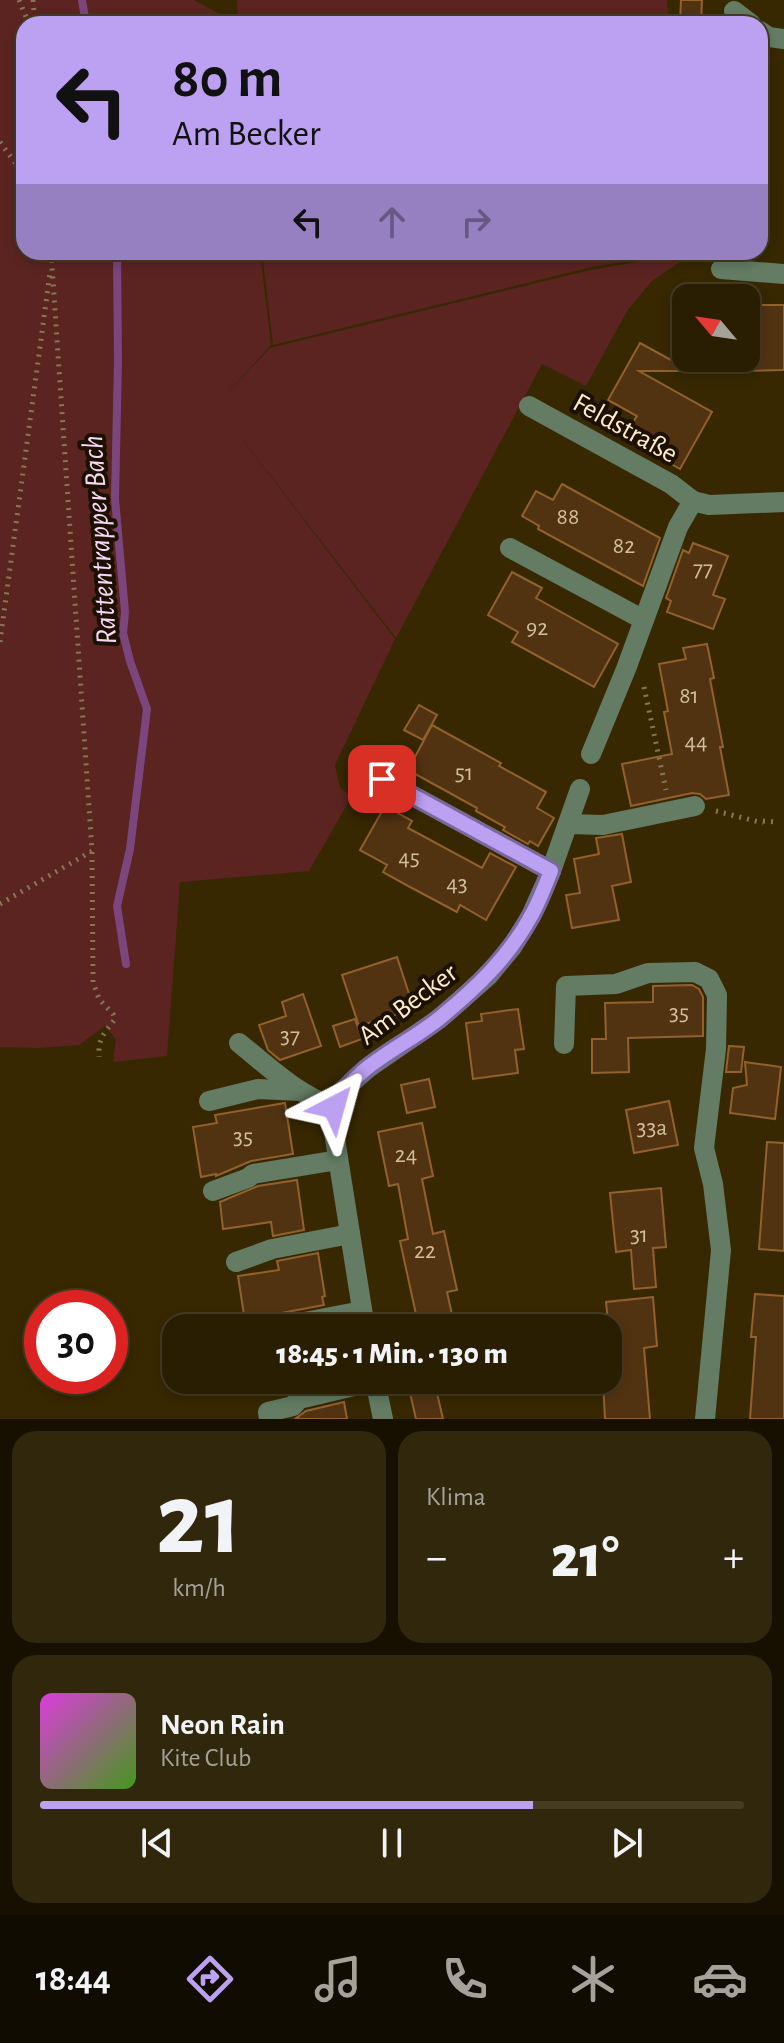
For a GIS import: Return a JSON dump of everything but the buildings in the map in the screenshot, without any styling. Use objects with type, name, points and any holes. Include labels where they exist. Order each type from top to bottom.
[{"type":"street","points":[[734,11],[741,16]]},
{"type":"street","points":[[721,269],[784,274]]},
{"type":"street","name":"Feldstraße","points":[[529,406],[671,484],[693,501],[709,505],[784,502]]},
{"type":"street","name":"Feldstraße","points":[[591,754],[678,527],[693,501]]},
{"type":"street","points":[[510,548],[644,620]]},
{"type":"street","points":[[382,779],[551,871]]},
{"type":"street","name":"Am Becker","points":[[334,1107],[341,1092],[368,1068],[439,1019],[488,976],[512,947],[531,916],[551,871],[580,789]]},
{"type":"street","points":[[569,824],[603,825],[695,806]]},
{"type":"street","points":[[564,1044],[566,986],[616,984],[648,973],[695,972],[709,979],[717,995],[716,1049],[704,1148],[713,1184],[721,1250],[705,1419]]},
{"type":"street","points":[[239,1043],[316,1102],[334,1107],[333,1126],[362,1314]]},
{"type":"street","points":[[209,1101],[258,1089],[300,1091]]},
{"type":"street","points":[[213,1191],[253,1174],[338,1160]]},
{"type":"street","points":[[236,1262],[272,1249],[350,1234]]},
{"type":"street","points":[[269,1419],[268,1412],[293,1406],[299,1399],[320,1394]]},
{"type":"street","points":[[378,1394],[383,1419]]},
{"type":"path","points":[[0,142],[16,164]]},
{"type":"path","points":[[0,642],[52,260]]},
{"type":"path","points":[[52,260],[92,851],[93,982],[99,999],[115,1019],[101,1037],[99,1057]]},
{"type":"path","points":[[626,669],[641,675],[670,811]]},
{"type":"path","points":[[695,806],[763,823]]},
{"type":"path","points":[[754,821],[778,822]]},
{"type":"path","points":[[0,904],[92,851]]},
{"type":"shaded area","points":[[0,0],[194,0],[223,16],[16,16],[16,260],[261,260],[271,345],[220,401],[270,348],[590,270],[648,260],[683,260],[652,281],[627,311],[586,386],[542,364],[396,638],[216,405],[395,639],[335,765],[340,788],[352,796],[309,871],[180,882],[167,1056],[113,1062],[116,1040],[105,1026],[79,1045],[0,1047]]},
{"type":"shaded area","points":[[237,0],[667,0],[668,16],[238,16]]},
{"type":"shaded area","points":[[263,260],[635,260],[592,267],[273,345]]},
{"type":"waterway","name":"Rattentrapper Bach","points":[[82,0],[85,16]]},
{"type":"waterway","name":"Rattentrapper Bach","points":[[117,260],[115,499],[125,612],[123,633],[147,709],[130,849],[117,906],[126,964]]},
{"type":"route","points":[[334,1107],[341,1092],[368,1068],[439,1019],[488,976],[512,947],[531,916],[551,871],[382,779]]}]
